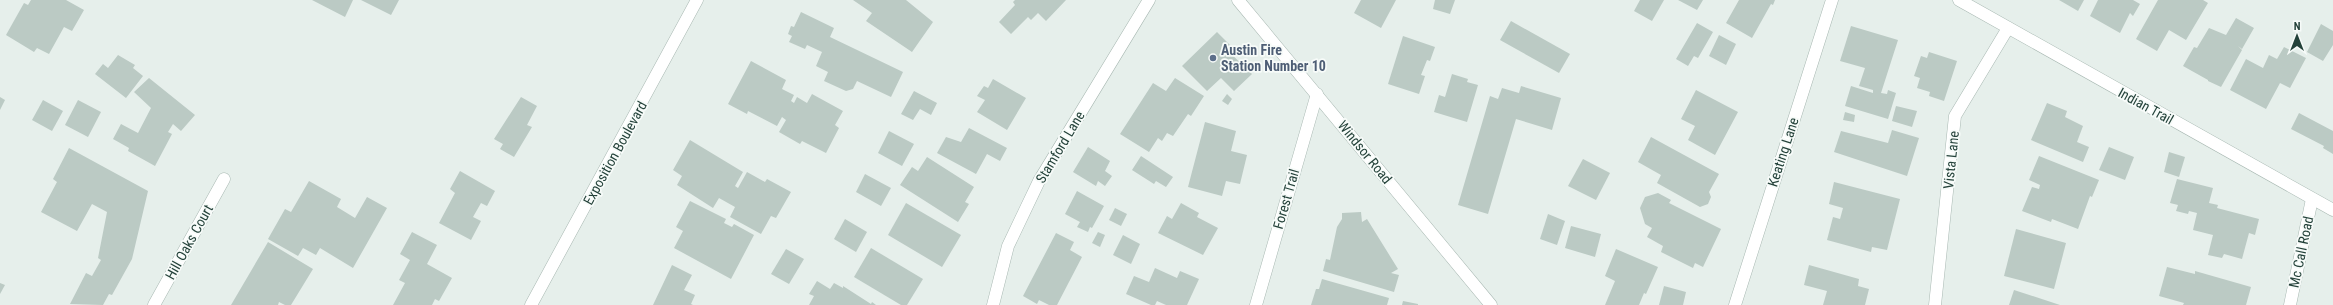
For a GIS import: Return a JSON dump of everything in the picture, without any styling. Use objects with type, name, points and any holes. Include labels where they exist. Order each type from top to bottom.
[{"type":"street","name":"Exposition Boulevard","points":[[531,305],[697,0]]},
{"type":"street","name":"Stamford Lane","points":[[993,305],[1008,246],[1039,181],[1149,0]]},
{"type":"street","name":"Windsor Road","points":[[1238,0],[1490,305]]},
{"type":"street","name":"Keating Lane","points":[[1735,305],[1832,0]]},
{"type":"street","name":"Indian Trail","points":[[1959,0],[2333,210]]},
{"type":"street","name":"Vista Lane","points":[[1935,305],[1955,116],[2008,28]]},
{"type":"street","name":"Forest Trail","points":[[1256,305],[1317,94]]},
{"type":"street","name":"Hill Oaks Court","points":[[154,305],[224,179]]},
{"type":"street","name":"Mc Call Road","points":[[2290,305],[2312,199]]},
{"type":"building","points":[[31,0],[66,0],[84,10],[72,31],[64,27],[49,54],[37,48],[34,52],[6,35],[24,3],[28,5]]},
{"type":"building","points":[[312,0],[353,0],[345,17]]},
{"type":"building","points":[[361,0],[399,0],[391,15]]},
{"type":"building","points":[[853,0],[906,0],[933,22],[912,52],[866,21],[872,13]]},
{"type":"building","points":[[1015,0],[1066,0],[1046,21],[1038,13],[1031,20],[1028,17],[1011,34],[999,22],[1015,5],[1013,2]]},
{"type":"building","points":[[1361,0],[1396,0],[1381,28],[1354,13]]},
{"type":"building","points":[[1435,0],[1455,0],[1450,14],[1433,9]]},
{"type":"building","points":[[1640,0],[1664,0],[1652,21],[1634,11]]},
{"type":"building","points":[[1678,0],[1703,0],[1697,10]]},
{"type":"building","points":[[1739,0],[1775,0],[1773,5],[1771,4],[1752,38],[1726,23]]},
{"type":"building","points":[[2059,0],[2084,0],[2078,11]]},
{"type":"building","points":[[2098,0],[2133,0],[2140,4],[2133,16],[2130,13],[2120,33],[2090,16]]},
{"type":"building","points":[[2158,0],[2203,0],[2208,3],[2186,40],[2169,30],[2157,51],[2136,39]]},
{"type":"building","points":[[801,12],[834,28],[830,37],[903,72],[891,97],[857,81],[853,89],[846,91],[824,81],[828,72],[816,66],[822,52],[807,45],[805,49],[789,42],[792,36],[788,34],[791,26],[794,27]]},
{"type":"building","points":[[2236,18],[2254,28],[2242,49],[2238,46],[2242,50],[2221,87],[2183,66],[2194,47],[2197,48],[2209,28],[2226,35]]},
{"type":"building","points":[[1511,21],[1570,54],[1559,73],[1500,40]]},
{"type":"building","points":[[1697,23],[1713,32],[1698,58],[1694,56],[1688,66],[1676,59]]},
{"type":"building","points":[[2321,24],[2333,31],[2333,45],[2323,61],[2307,52]]},
{"type":"building","points":[[1851,26],[1898,40],[1881,93],[1887,94],[1888,90],[1896,93],[1888,119],[1845,106],[1851,86],[1873,93],[1873,90],[1859,86],[1865,68],[1840,61]]},
{"type":"building","name":"Austin Fire Station Number 10","points":[[1217,32],[1230,45],[1226,49],[1252,74],[1234,91],[1221,78],[1207,91],[1182,66]]},
{"type":"building","points":[[1719,35],[1736,44],[1726,65],[1709,56]]},
{"type":"building","points":[[1403,36],[1435,47],[1430,61],[1427,60],[1421,75],[1425,76],[1419,94],[1388,84]]},
{"type":"building","points":[[2284,47],[2306,58],[2290,88],[2280,83],[2266,109],[2230,90],[2246,59],[2263,68],[2269,55],[2277,59]]},
{"type":"building","points":[[1929,52],[1957,61],[1944,101],[1929,96],[1930,92],[1917,88],[1920,78],[1914,76],[1921,56],[1927,58]]},
{"type":"building","points":[[118,55],[135,65],[133,68],[143,76],[126,98],[95,74],[103,64],[108,68]]},
{"type":"building","points":[[751,61],[786,80],[782,89],[794,95],[791,101],[794,103],[797,97],[807,103],[812,94],[843,111],[835,125],[839,128],[826,153],[802,141],[800,144],[779,132],[786,120],[782,117],[777,126],[748,111],[747,114],[728,104]]},
{"type":"building","points":[[1452,74],[1468,79],[1467,82],[1478,85],[1467,122],[1434,112],[1439,95],[1445,97]]},
{"type":"building","points":[[149,78],[195,115],[181,131],[173,124],[168,132],[172,134],[155,166],[128,151],[129,148],[113,139],[121,124],[138,133],[151,108],[134,92]]},
{"type":"building","points":[[1175,78],[1204,96],[1191,116],[1188,114],[1173,136],[1167,133],[1162,141],[1158,138],[1149,152],[1120,134],[1153,83],[1166,91]]},
{"type":"building","points":[[993,79],[1026,98],[1007,130],[977,112],[985,100],[977,96],[984,86],[988,88]]},
{"type":"building","points":[[1521,86],[1561,98],[1552,130],[1516,119],[1488,214],[1458,205],[1490,96],[1498,99],[1502,88],[1519,93]]},
{"type":"building","points":[[1696,90],[1738,112],[1715,155],[1688,140],[1695,126],[1681,119]]},
{"type":"building","points":[[914,91],[937,103],[931,115],[920,109],[913,120],[901,114]]},
{"type":"building","points":[[1227,94],[1232,99],[1228,105],[1222,101]]},
{"type":"building","points":[[0,97],[5,100],[0,110]]},
{"type":"building","points":[[521,97],[537,106],[527,125],[532,127],[514,157],[500,149],[503,144],[494,139]]},
{"type":"building","points":[[43,100],[63,111],[52,131],[32,120]]},
{"type":"building","points":[[78,100],[101,112],[88,137],[65,125]]},
{"type":"building","points":[[2047,103],[2067,111],[2065,117],[2083,126],[2077,142],[2089,147],[2083,162],[2031,140]]},
{"type":"building","points":[[1896,106],[1917,111],[1912,127],[1892,121]]},
{"type":"building","points":[[1845,112],[1855,115],[1854,122],[1843,120]]},
{"type":"building","points":[[2299,113],[2333,131],[2333,154],[2323,148],[2324,146],[2291,129]]},
{"type":"building","points":[[1205,122],[1236,131],[1231,151],[1247,155],[1240,184],[1226,181],[1222,196],[1188,187]]},
{"type":"building","points":[[969,128],[1007,148],[1000,161],[987,154],[976,174],[937,153],[946,137],[961,142]]},
{"type":"building","points":[[1892,130],[1919,138],[1907,176],[1834,152],[1841,131],[1888,143]]},
{"type":"building","points":[[889,131],[914,144],[902,166],[878,153]]},
{"type":"building","points":[[1651,137],[1719,174],[1709,192],[1711,197],[1708,204],[1700,207],[1657,183],[1661,175],[1638,162]]},
{"type":"building","points":[[690,140],[743,172],[735,186],[738,188],[747,172],[765,182],[767,179],[791,192],[776,218],[771,216],[761,234],[730,217],[735,207],[719,198],[713,208],[677,185],[682,176],[673,170]]},
{"type":"building","points":[[1088,147],[1110,161],[1105,171],[1112,176],[1105,186],[1098,181],[1096,186],[1073,172]]},
{"type":"building","points":[[2109,147],[2134,157],[2125,180],[2099,170]]},
{"type":"building","points":[[69,148],[148,191],[132,259],[112,295],[109,294],[103,305],[70,304],[86,273],[92,276],[101,260],[98,258],[107,212],[92,204],[77,231],[41,212],[57,182],[53,179]]},
{"type":"building","points":[[2169,152],[2185,157],[2179,177],[2164,172]]},
{"type":"building","points":[[1141,156],[1173,177],[1166,187],[1156,181],[1154,184],[1132,170]]},
{"type":"building","points":[[2039,156],[2099,180],[2092,197],[2090,196],[2078,229],[2052,219],[2051,222],[2022,211],[2032,187],[2039,189],[2040,185],[2029,180]]},
{"type":"building","points":[[927,157],[974,187],[965,202],[969,204],[958,222],[900,185],[912,167],[918,171]]},
{"type":"building","points":[[1583,159],[1610,173],[1596,200],[1568,186]]},
{"type":"building","points":[[460,171],[495,191],[487,206],[481,203],[473,217],[481,221],[471,240],[439,223],[455,193],[450,189]]},
{"type":"building","points":[[865,174],[891,188],[881,206],[856,192]]},
{"type":"building","points":[[2177,179],[2213,188],[2209,203],[2218,205],[2217,208],[2259,219],[2255,235],[2249,233],[2242,259],[2224,254],[2222,258],[2208,255],[2213,235],[2193,230],[2197,213],[2189,211],[2188,214],[2176,211],[2178,205],[2170,203]]},
{"type":"building","points":[[309,181],[341,199],[337,207],[355,218],[367,197],[387,208],[353,268],[320,248],[316,255],[303,248],[298,256],[268,239],[285,209],[291,212]]},
{"type":"building","points":[[1834,182],[1900,199],[1887,250],[1872,247],[1871,252],[1827,240],[1833,217],[1840,219],[1843,208],[1829,204]]},
{"type":"building","points":[[1077,191],[1104,206],[1092,228],[1090,227],[1088,232],[1077,227],[1080,222],[1065,214]]},
{"type":"building","points":[[1658,193],[1671,200],[1669,203],[1721,229],[1703,267],[1695,263],[1693,268],[1661,252],[1663,246],[1647,237],[1652,228],[1645,224],[1640,208],[1645,197]]},
{"type":"building","points":[[690,201],[726,219],[724,223],[732,227],[734,224],[754,235],[731,279],[674,248],[683,231],[676,227]]},
{"type":"building","points":[[906,203],[961,235],[942,267],[888,235]]},
{"type":"building","points":[[1181,203],[1199,213],[1197,217],[1218,228],[1203,255],[1158,233],[1167,216],[1172,219]]},
{"type":"building","points":[[1115,208],[1127,214],[1121,226],[1109,220]]},
{"type":"building","points":[[1361,212],[1362,222],[1367,219],[1398,269],[1391,273],[1399,275],[1394,292],[1323,271],[1326,259],[1330,260],[1337,227],[1342,219],[1342,213]]},
{"type":"building","points":[[1548,214],[1565,221],[1557,245],[1540,239]]},
{"type":"building","points":[[845,219],[867,232],[856,252],[834,239]]},
{"type":"building","points":[[1571,226],[1601,234],[1595,257],[1565,248]]},
{"type":"building","points":[[2016,229],[2066,243],[2054,289],[2004,276]]},
{"type":"building","points":[[412,232],[437,245],[427,264],[452,278],[439,301],[435,299],[432,305],[393,305],[405,283],[399,280],[410,260],[400,254]]},
{"type":"building","points":[[1098,232],[1105,235],[1100,247],[1092,243]]},
{"type":"building","points":[[1056,233],[1074,242],[1070,250],[1082,257],[1057,305],[1049,305],[1039,300],[1037,304],[1023,296]]},
{"type":"building","points":[[1123,235],[1140,244],[1131,264],[1113,255]]},
{"type":"building","points":[[268,242],[313,269],[291,305],[285,305],[279,302],[278,305],[231,305]]},
{"type":"building","points":[[871,248],[923,279],[907,305],[901,305],[854,277]]},
{"type":"building","points":[[786,249],[804,259],[789,284],[771,274]]},
{"type":"building","points":[[1616,249],[1658,267],[1646,294],[1644,293],[1639,305],[1605,305],[1615,281],[1605,276]]},
{"type":"building","points":[[672,265],[692,275],[684,290],[695,295],[691,304],[693,305],[653,305]]},
{"type":"building","points":[[1809,265],[1859,279],[1858,286],[1869,289],[1865,305],[1823,305],[1827,291],[1804,285]]},
{"type":"building","points":[[2167,267],[2195,274],[2195,271],[2251,287],[2246,305],[2183,305],[2184,303],[2159,296]]},
{"type":"building","points":[[1155,268],[1177,278],[1180,271],[1199,279],[1187,305],[1166,305],[1157,301],[1155,305],[1151,305],[1126,294],[1134,276],[1149,282]]},
{"type":"building","points":[[1322,279],[1389,298],[1387,305],[1311,305],[1316,289],[1319,289]]},
{"type":"building","points":[[817,281],[830,289],[834,283],[843,288],[843,286],[871,304],[872,302],[876,305],[809,305],[814,296],[809,294]]},
{"type":"building","points":[[0,283],[5,285],[0,294]]},
{"type":"building","points":[[1664,286],[1686,292],[1683,305],[1659,305]]},
{"type":"building","points":[[2014,290],[2060,305],[2009,305]]},
{"type":"building","points":[[1403,301],[1418,304],[1418,305],[1402,305]]},
{"type":"place","name":"Austin Fire Station Number 10","points":[[1213,58]]}]
